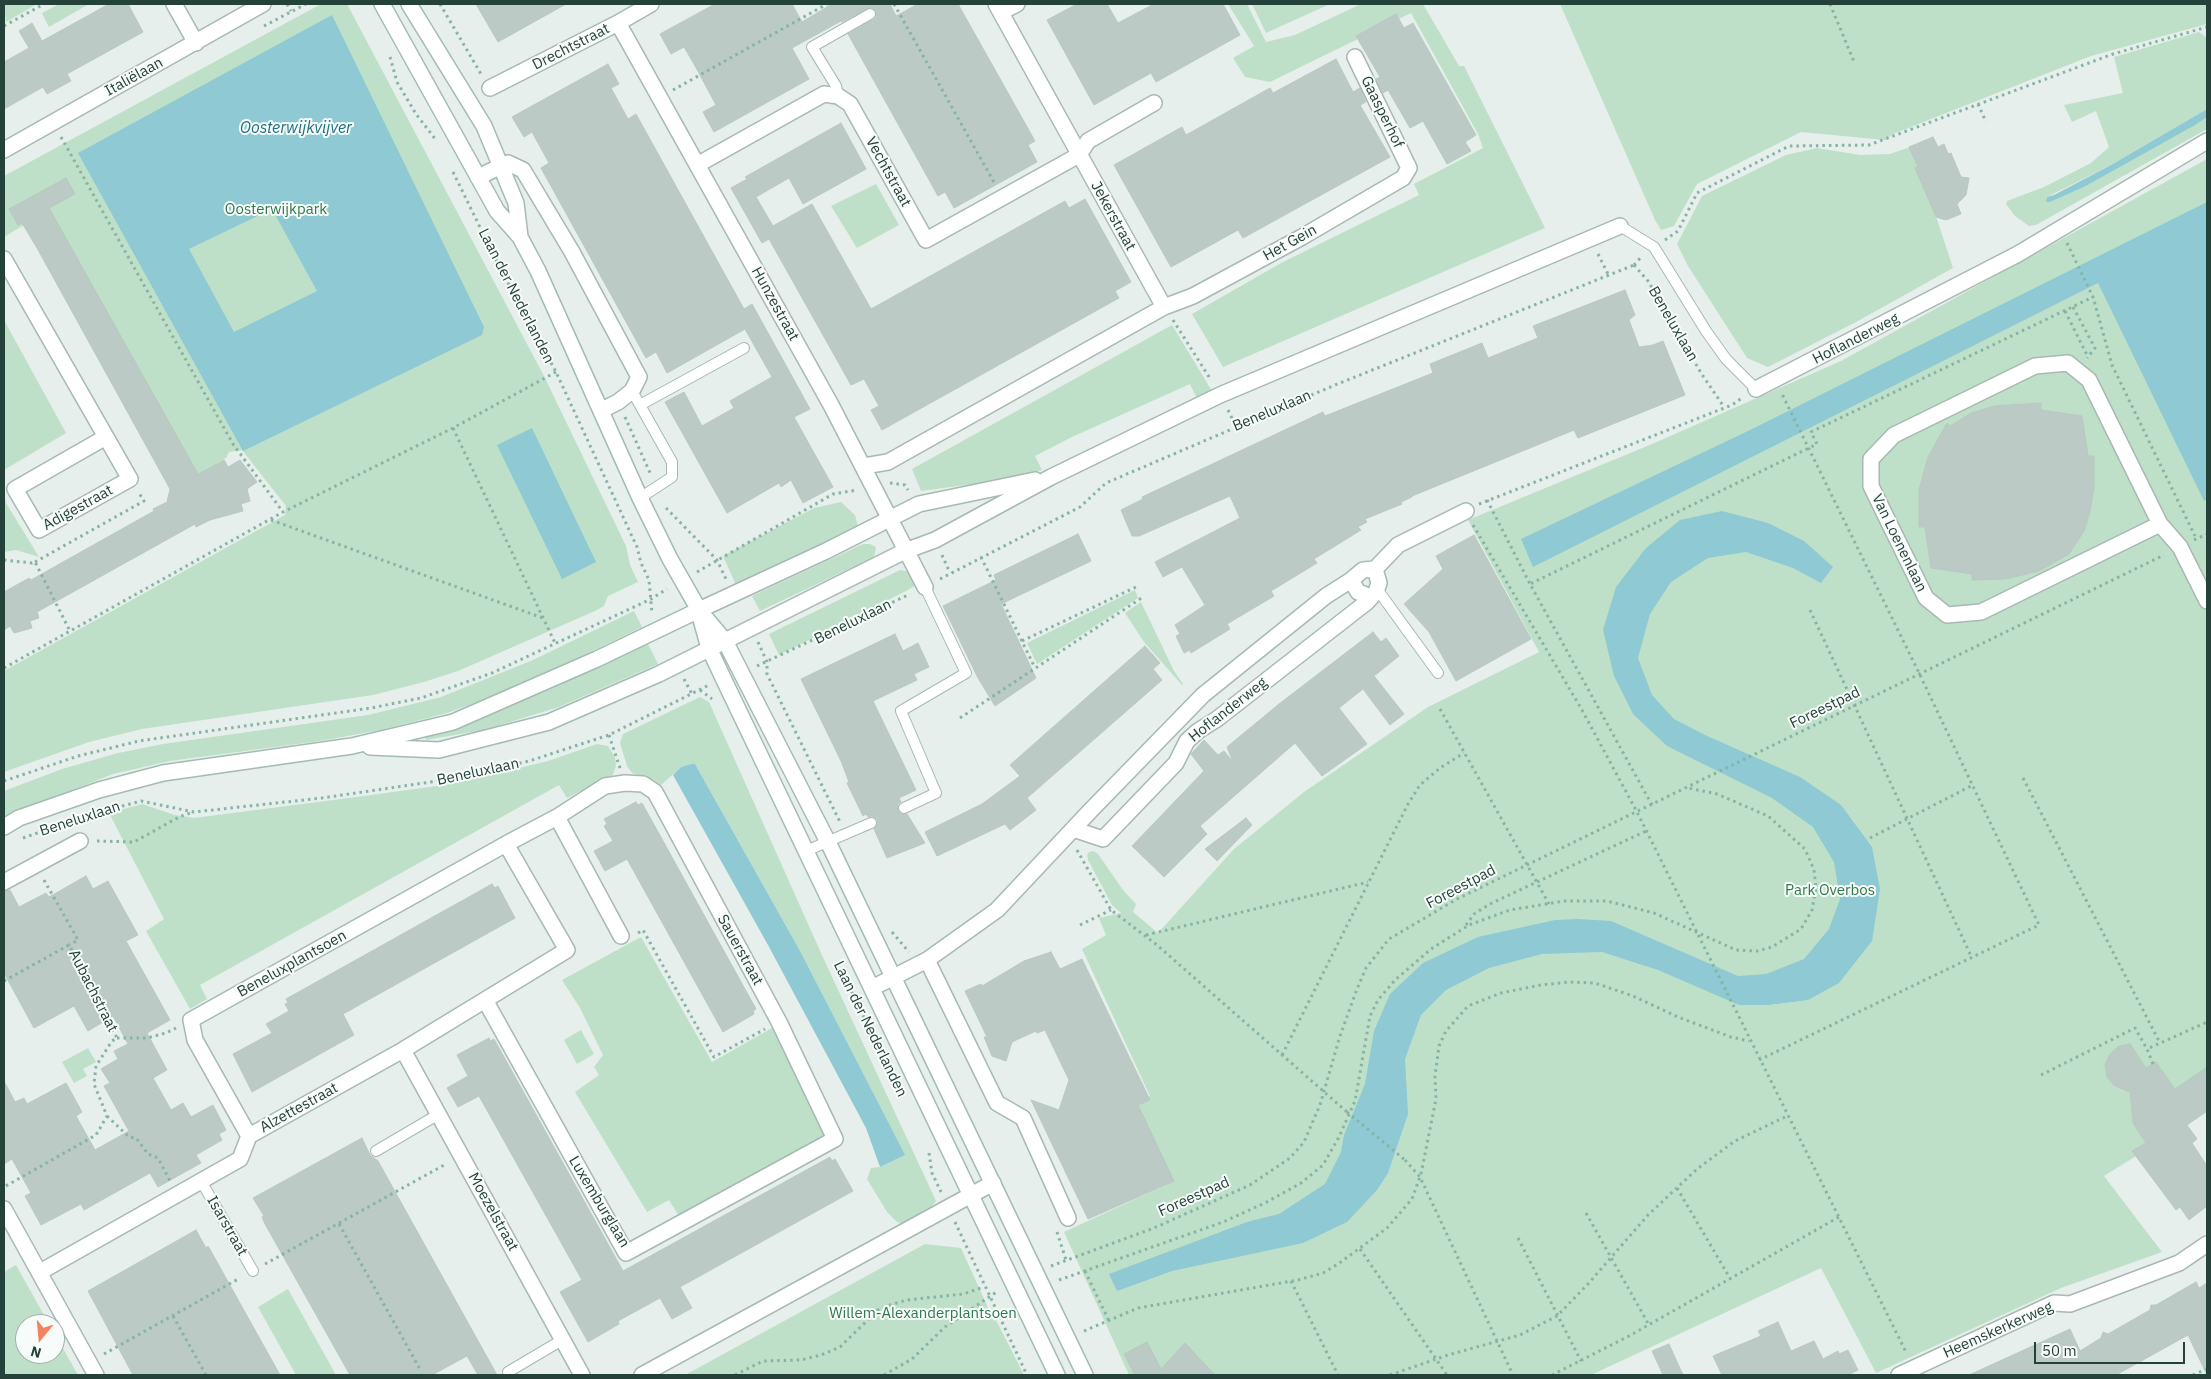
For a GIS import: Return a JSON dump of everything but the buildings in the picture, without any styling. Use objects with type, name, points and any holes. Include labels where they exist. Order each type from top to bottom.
[{"type":"street","points":[[174,4],[196,43]]},
{"type":"street","name":"Italiëlaan","points":[[4,150],[263,4]]},
{"type":"street","name":"Laan der Nederlanden","points":[[382,4],[497,212],[520,237],[538,271],[640,498],[681,581],[699,610],[725,641],[828,842],[1085,1375]]},
{"type":"street","name":"Laan der Nederlanden","points":[[409,4],[484,126],[516,203],[520,237]]},
{"type":"street","name":"Drechtstraat","points":[[490,88],[618,23],[651,4]]},
{"type":"street","points":[[998,8],[1017,4]]},
{"type":"street","name":"Jekerstraat","points":[[998,8],[1164,307]]},
{"type":"street","name":"Hunzestraat","points":[[618,23],[832,405],[864,466],[872,487],[889,520],[926,587]]},
{"type":"street","name":"Gaasperhof","points":[[1355,57],[1409,168]]},
{"type":"street","points":[[697,165],[824,94],[838,96]]},
{"type":"street","name":"Vechtstraat","points":[[838,96],[850,104],[926,240],[1080,155]]},
{"type":"street","points":[[1080,155],[1088,141],[1154,103]]},
{"type":"street","name":"Hoflanderweg","points":[[1756,389],[2018,254],[2207,141]]},
{"type":"street","points":[[478,177],[508,163],[523,170],[572,252],[639,377],[632,391],[618,402],[602,410]]},
{"type":"street","name":"Het Gein","points":[[1164,307],[1193,296],[1302,237],[1403,178],[1409,168]]},
{"type":"street","name":"Beneluxlaan","points":[[352,746],[439,750],[549,722],[659,674],[906,551],[935,540],[1051,477],[1220,395],[1620,226]]},
{"type":"street","name":"Adigestraat","points":[[4,259],[106,437],[130,479],[38,530],[15,489],[106,437]]},
{"type":"street","points":[[864,466],[888,462],[1164,307]]},
{"type":"street","name":"Van Loenenlaan","points":[[2077,370],[2068,363],[2035,366],[1894,435],[1871,460],[1871,486],[1926,598],[1947,615],[1981,612],[2160,524]]},
{"type":"street","points":[[2077,370],[2089,380],[2160,524],[2180,547],[2207,601]]},
{"type":"street","name":"Beneluxlaan","points":[[4,827],[20,818],[99,790],[163,773],[352,746],[452,722],[597,659],[919,504],[1051,477]]},
{"type":"street","name":"Hoflanderweg","points":[[872,988],[927,960],[997,910],[1204,695],[1326,596],[1363,570],[1375,569],[1398,546],[1466,511]]},
{"type":"street","points":[[1351,580],[1358,592],[1374,593],[1379,583],[1375,569]]},
{"type":"street","name":"Hoflanderweg","points":[[1071,831],[1103,839],[1176,763],[1187,741],[1198,731],[1217,719],[1374,593]]},
{"type":"street","name":"Laan der Nederlanden","points":[[699,610],[709,648],[1057,1375]]},
{"type":"street","name":"Sauerstraat","points":[[506,844],[557,817],[605,786],[625,783],[643,784],[654,792],[779,1022],[835,1139]]},
{"type":"street","points":[[557,817],[621,936]]},
{"type":"street","points":[[4,882],[80,841]]},
{"type":"street","name":"Alzettestraat","points":[[40,1272],[240,1159],[249,1136],[404,1050],[567,950],[506,844]]},
{"type":"street","name":"Beneluxplantsoen","points":[[192,1020],[506,844]]},
{"type":"street","points":[[927,960],[997,1103],[1022,1118],[1068,1218]]},
{"type":"street","name":"Luxemburglaan","points":[[485,1000],[626,1253],[835,1139]]},
{"type":"street","points":[[192,1020],[195,1040],[249,1136]]},
{"type":"street","name":"Moezelstraat","points":[[404,1050],[582,1375]]},
{"type":"street","points":[[642,1375],[993,1183]]},
{"type":"street","points":[[4,1209],[9,1229],[40,1272],[92,1369]]},
{"type":"street","name":"Heemskerkerweg","points":[[1899,1375],[2054,1303],[2070,1304],[2178,1263],[2207,1244]]},
{"type":"lane","points":[[838,96],[836,86],[812,47],[870,14]]},
{"type":"lane","points":[[1620,226],[1654,247]]},
{"type":"lane","name":"Beneluxlaan","points":[[1654,247],[1726,359],[1756,389]]},
{"type":"lane","points":[[640,405],[744,348]]},
{"type":"lane","points":[[632,391],[672,462],[672,477],[640,498]]},
{"type":"lane","points":[[904,808],[936,793],[901,711],[966,673],[926,587]]},
{"type":"lane","points":[[1374,593],[1438,673]]},
{"type":"lane","points":[[806,851],[870,823]]},
{"type":"lane","points":[[376,1151],[439,1114]]},
{"type":"lane","name":"Isarstraat","points":[[201,1181],[253,1271]]},
{"type":"lane","points":[[508,1372],[562,1340]]},
{"type":"path","points":[[4,26],[44,4]]},
{"type":"path","points":[[287,4],[292,11]]},
{"type":"path","points":[[440,4],[490,88]]},
{"type":"path","points":[[660,98],[827,4]]},
{"type":"path","points":[[894,4],[1003,198]]},
{"type":"path","points":[[1830,4],[1855,64]]},
{"type":"path","points":[[1634,265],[1636,260],[1678,232],[1697,193],[1789,146],[1869,145],[2113,54],[2207,27]]},
{"type":"path","points":[[389,55],[397,82],[416,114],[440,146]]},
{"type":"path","points":[[1978,104],[1986,122]]},
{"type":"path","points":[[52,122],[233,444],[283,512]]},
{"type":"path","name":"Laan der Nederlanden","points":[[449,163],[500,268],[556,372],[637,547],[640,562],[649,580],[651,599]]},
{"type":"path","points":[[1590,239],[1608,274]]},
{"type":"path","points":[[2075,259],[2093,298],[2112,365],[2197,539],[2207,534]]},
{"type":"path","name":"Beneluxlaan","points":[[950,573],[1080,507],[1106,483],[1236,426],[1634,265],[1648,281],[1701,373],[1724,407]]},
{"type":"path","points":[[1530,584],[1817,444],[1812,432],[2093,298]]},
{"type":"path","points":[[1164,307],[1220,395],[1236,426]]},
{"type":"path","points":[[2073,307],[2095,348],[2077,370]]},
{"type":"path","points":[[2064,311],[2088,357]]},
{"type":"path","points":[[4,668],[283,512],[453,428],[556,372]]},
{"type":"path","points":[[1652,805],[1530,584],[1487,500],[1724,407],[1756,389]]},
{"type":"path","points":[[1759,1060],[2039,925],[1920,674],[1786,403]]},
{"type":"path","points":[[453,428],[555,643]]},
{"type":"path","points":[[4,560],[35,562],[144,501],[130,479]]},
{"type":"path","points":[[4,781],[78,756],[139,741],[370,708],[421,698],[492,673],[651,599],[834,494],[884,483],[905,485]]},
{"type":"path","points":[[1466,511],[1582,710],[1637,812],[1914,1368]]},
{"type":"path","points":[[270,520],[543,618]]},
{"type":"path","name":"Foreestpad","points":[[1036,1272],[1154,1228],[1250,1185],[1275,1170],[1290,1158],[1304,1142],[1320,1105],[1357,989],[1366,968],[1390,939],[1457,899],[2180,547]]},
{"type":"path","points":[[980,557],[1035,668]]},
{"type":"path","points":[[35,562],[70,631]]},
{"type":"path","name":"Beneluxlaan","points":[[741,673],[846,626],[926,587]]},
{"type":"path","points":[[1022,641],[1136,587]]},
{"type":"path","points":[[960,718],[1142,597]]},
{"type":"path","points":[[1810,610],[1972,958]]},
{"type":"path","name":"Beneluxlaan","points":[[14,841],[89,815],[141,801],[194,812],[322,798],[452,779],[529,761],[610,735],[724,680]]},
{"type":"path","points":[[700,690],[711,698],[716,706]]},
{"type":"path","points":[[1440,709],[1549,904]]},
{"type":"path","points":[[610,735],[625,783]]},
{"type":"path","points":[[1282,1055],[1408,804],[1420,785],[1440,768],[1464,753]]},
{"type":"path","points":[[2023,778],[2160,1043]]},
{"type":"path","points":[[1870,838],[1972,785]]},
{"type":"path","points":[[1060,1280],[1223,1222],[1265,1204],[1301,1183],[1322,1165],[1339,1138],[1355,1101],[1370,1016],[1378,1000],[1395,980],[1431,948],[1463,928],[1510,910],[1564,901],[1607,901],[1654,912],[1736,950],[1757,951],[1772,947],[1800,929],[1812,910],[1816,888],[1814,870],[1805,849],[1768,816],[1717,794],[1687,788]]},
{"type":"path","points":[[80,841],[134,842],[179,817],[194,812]]},
{"type":"path","points":[[1071,831],[1111,910],[1145,935],[1347,1112],[1405,1160],[1420,1177],[1513,1375]]},
{"type":"path","points":[[1463,928],[1474,914],[1490,904],[1646,831]]},
{"type":"path","name":"Aubachstraat","points":[[4,981],[78,940],[35,865]]},
{"type":"path","points":[[1145,935],[1369,881]]},
{"type":"path","points":[[1080,925],[1111,910]]},
{"type":"path","points":[[621,936],[624,941],[643,930],[714,1058],[779,1022]]},
{"type":"path","name":"Aubachstraat","points":[[69,945],[117,1038]]},
{"type":"path","name":"Laan der Nederlanden","points":[[846,980],[867,1023]]},
{"type":"path","points":[[1084,1332],[1138,1308],[1291,1282],[1323,1273],[1388,1228],[1412,1199],[1420,1177],[1431,1132],[1436,1099],[1435,1076],[1439,1046],[1446,1031],[1468,1006],[1501,993],[1541,985],[1569,982],[1596,983],[1634,996],[1678,1017],[1731,1037],[1750,1041]]},
{"type":"path","name":"Aubachstraat","points":[[178,1194],[158,1158],[148,1154],[136,1138],[129,1137],[107,1116],[94,1084],[96,1066],[112,1041],[117,1038],[147,1038],[166,1034],[192,1020]]},
{"type":"path","points":[[2147,1049],[2207,1022]]},
{"type":"path","points":[[2041,1075],[2135,1028],[2153,1064]]},
{"type":"path","points":[[4,1187],[96,1135],[107,1116]]},
{"type":"path","points":[[1390,1375],[1436,1358],[1520,1335],[1557,1316],[1648,1216],[1697,1169],[1735,1141],[1787,1116]]},
{"type":"path","points":[[926,1147],[930,1156],[932,1173],[1027,1375]]},
{"type":"path","points":[[92,1369],[173,1316],[462,1155]]},
{"type":"path","points":[[1677,1188],[1731,1280]]},
{"type":"path","points":[[1586,1213],[1649,1325]]},
{"type":"path","points":[[1552,1375],[1731,1280],[1838,1217]]},
{"type":"path","points":[[1066,1260],[1057,1232],[1071,1224],[1068,1218]]},
{"type":"path","points":[[339,1224],[421,1372]]},
{"type":"path","points":[[1518,1238],[1581,1361]]},
{"type":"path","points":[[1360,1249],[1448,1375]]},
{"type":"path","points":[[1085,1271],[1109,1321]]},
{"type":"path","points":[[1291,1282],[1338,1375]]},
{"type":"path","points":[[884,1375],[912,1359],[945,1327],[989,1296],[1013,1284]]},
{"type":"path","points":[[736,1375],[763,1361],[801,1360],[822,1355],[840,1346],[878,1310],[890,1305],[907,1300],[963,1294],[984,1287]]},
{"type":"path","points":[[173,1316],[206,1375]]},
{"type":"path","points":[[2194,1375],[2207,1369]]},
{"type":"green space","points":[[4,4],[37,4],[6,22]]},
{"type":"green space","points":[[59,4],[89,4],[49,27],[42,13]]},
{"type":"green space","name":"Oosterwijkpark","points":[[321,4],[347,4],[544,376],[626,546],[630,565],[638,582],[608,596],[604,606],[595,611],[458,671],[424,682],[373,695],[142,729],[89,742],[4,772],[4,671],[285,515],[286,506],[242,450],[229,452],[226,458],[176,487],[29,222],[4,237],[4,176]]},
{"type":"green space","points":[[1228,4],[1247,4],[1266,42],[1295,35],[1361,4],[1423,4],[1459,66],[1464,66],[1545,228],[1223,367],[1192,314],[1281,263],[1419,195],[1414,184],[1483,148],[1478,134],[1411,13],[1270,82],[1245,77],[1233,58],[1254,46]]},
{"type":"green space","points":[[1252,4],[1330,4],[1266,33]]},
{"type":"green space","points":[[1560,4],[2207,4],[2207,24],[2091,56],[1893,134],[1885,140],[1801,132],[1697,184],[1674,226],[1661,230]]},
{"type":"green space","points":[[2199,32],[2207,38],[2207,109],[2111,165],[2047,197],[2050,202],[2084,187],[2207,117],[2207,129],[2036,225],[2029,226],[2015,216],[2006,204],[2007,201],[2044,187],[2091,163],[2109,147],[2096,111],[2072,122],[2064,105],[2123,93],[2114,57]]},
{"type":"green space","points":[[1913,146],[1953,268],[1858,321],[1768,367],[1747,358],[1688,266],[1677,244],[1702,196],[1786,155],[1817,148],[1860,155],[1890,154]]},
{"type":"green space","name":"Park Overbos","points":[[2207,159],[2207,1112],[2104,1176],[2162,1252],[2061,1288],[1876,1373],[1821,1268],[1591,1375],[1129,1375],[1064,1232],[1170,1183],[1135,1103],[1150,1096],[1082,949],[1106,935],[1099,918],[1121,913],[1112,905],[1088,860],[1087,855],[1089,852],[1094,851],[1098,854],[1123,890],[1136,904],[1133,912],[1158,933],[1234,849],[1304,792],[1428,707],[1539,652],[1468,520],[1652,444],[1841,361]]},
{"type":"green space","points":[[876,184],[899,225],[857,248],[831,206]]},
{"type":"green space","points":[[4,320],[66,433],[4,470]]},
{"type":"green space","points":[[1172,325],[1212,391],[1197,398],[1190,384],[1072,437],[1035,456],[1042,470],[1003,480],[921,491],[912,469]]},
{"type":"green space","points":[[4,493],[6,503],[39,557],[16,550],[4,552]]},
{"type":"green space","points":[[841,502],[855,515],[858,526],[736,585],[723,556],[814,508]]},
{"type":"green space","points":[[863,544],[870,544],[876,547],[874,557],[760,611],[752,596]]},
{"type":"green space","points":[[900,570],[911,572],[916,579],[914,586],[779,655],[769,634]]},
{"type":"green space","points":[[1135,590],[1138,598],[1037,664],[1027,643]]},
{"type":"green space","points":[[1141,602],[1182,685],[1144,642],[1125,613]]},
{"type":"green space","points":[[634,611],[642,627],[516,688],[447,713],[381,730],[320,741],[170,761],[113,774],[4,817],[4,791],[62,769],[118,753],[163,744],[368,715],[441,697],[533,660]]},
{"type":"green space","points":[[648,644],[658,664],[559,707],[484,730],[426,740],[425,734],[489,715]]},
{"type":"green space","points":[[700,697],[709,702],[821,953],[936,1201],[927,1213],[904,1224],[897,1222],[887,1212],[867,1179],[871,1168],[880,1167],[904,1155],[799,949],[695,764],[681,767],[661,785],[654,780],[632,773],[627,766],[620,743],[623,734]]},
{"type":"green space","points":[[597,744],[608,746],[615,757],[616,766],[612,777],[602,780],[567,798],[559,785],[200,985],[207,999],[190,1009],[146,931],[164,919],[109,813],[142,804],[175,815],[194,818],[451,784],[548,761]]},
{"type":"green space","points":[[641,937],[712,1062],[772,1028],[828,1137],[680,1218],[669,1200],[647,1212],[575,1092],[599,1075],[594,1067],[603,1055],[580,1008],[562,980]]},
{"type":"green space","points":[[581,1030],[594,1054],[577,1064],[564,1040]]},
{"type":"green space","points":[[88,1048],[96,1062],[83,1069],[87,1076],[74,1083],[62,1062]]},
{"type":"green space","name":"Willem-Alexanderplantsoen","points":[[925,1244],[961,1248],[994,1321],[996,1320],[1024,1375],[685,1375]]},
{"type":"green space","points":[[16,1265],[43,1314],[15,1314],[15,1364],[65,1364],[65,1352],[78,1375],[4,1375],[4,1272]]},
{"type":"green space","points":[[288,1289],[336,1375],[296,1375],[258,1307]]},
{"type":"water","name":"Oosterwijkvijver","points":[[332,15],[484,327],[482,335],[243,451],[78,153]],"holes":[[[272,209],[317,291],[234,332],[189,249]]]},
{"type":"water","points":[[2207,109],[2207,117],[2195,125],[2084,187],[2046,202],[2047,197],[2111,165]]},
{"type":"water","points":[[2207,202],[2207,499],[2204,501],[2098,283],[1533,567],[1521,539],[1748,431]]},
{"type":"water","points":[[532,428],[596,562],[562,579],[497,445]]},
{"type":"water","points":[[1722,511],[1768,523],[1804,541],[1833,567],[1821,583],[1793,568],[1746,552],[1708,558],[1671,582],[1650,614],[1638,658],[1652,695],[1674,719],[1705,735],[1800,777],[1841,805],[1872,847],[1880,889],[1872,941],[1839,983],[1808,1000],[1768,1005],[1739,1005],[1658,970],[1602,952],[1542,954],[1489,968],[1446,990],[1421,1015],[1405,1059],[1408,1114],[1388,1173],[1377,1190],[1347,1222],[1303,1243],[1172,1271],[1117,1291],[1109,1274],[1247,1222],[1279,1214],[1325,1184],[1341,1152],[1344,1135],[1365,1084],[1374,1031],[1390,994],[1423,963],[1478,937],[1555,920],[1578,919],[1611,921],[1738,976],[1766,974],[1804,959],[1829,929],[1840,899],[1834,862],[1813,827],[1772,798],[1667,746],[1633,714],[1614,676],[1603,630],[1616,587],[1646,548],[1680,520]]},
{"type":"water","points":[[695,764],[799,949],[905,1155],[880,1167],[866,1128],[768,945],[673,775],[681,767]]}]
